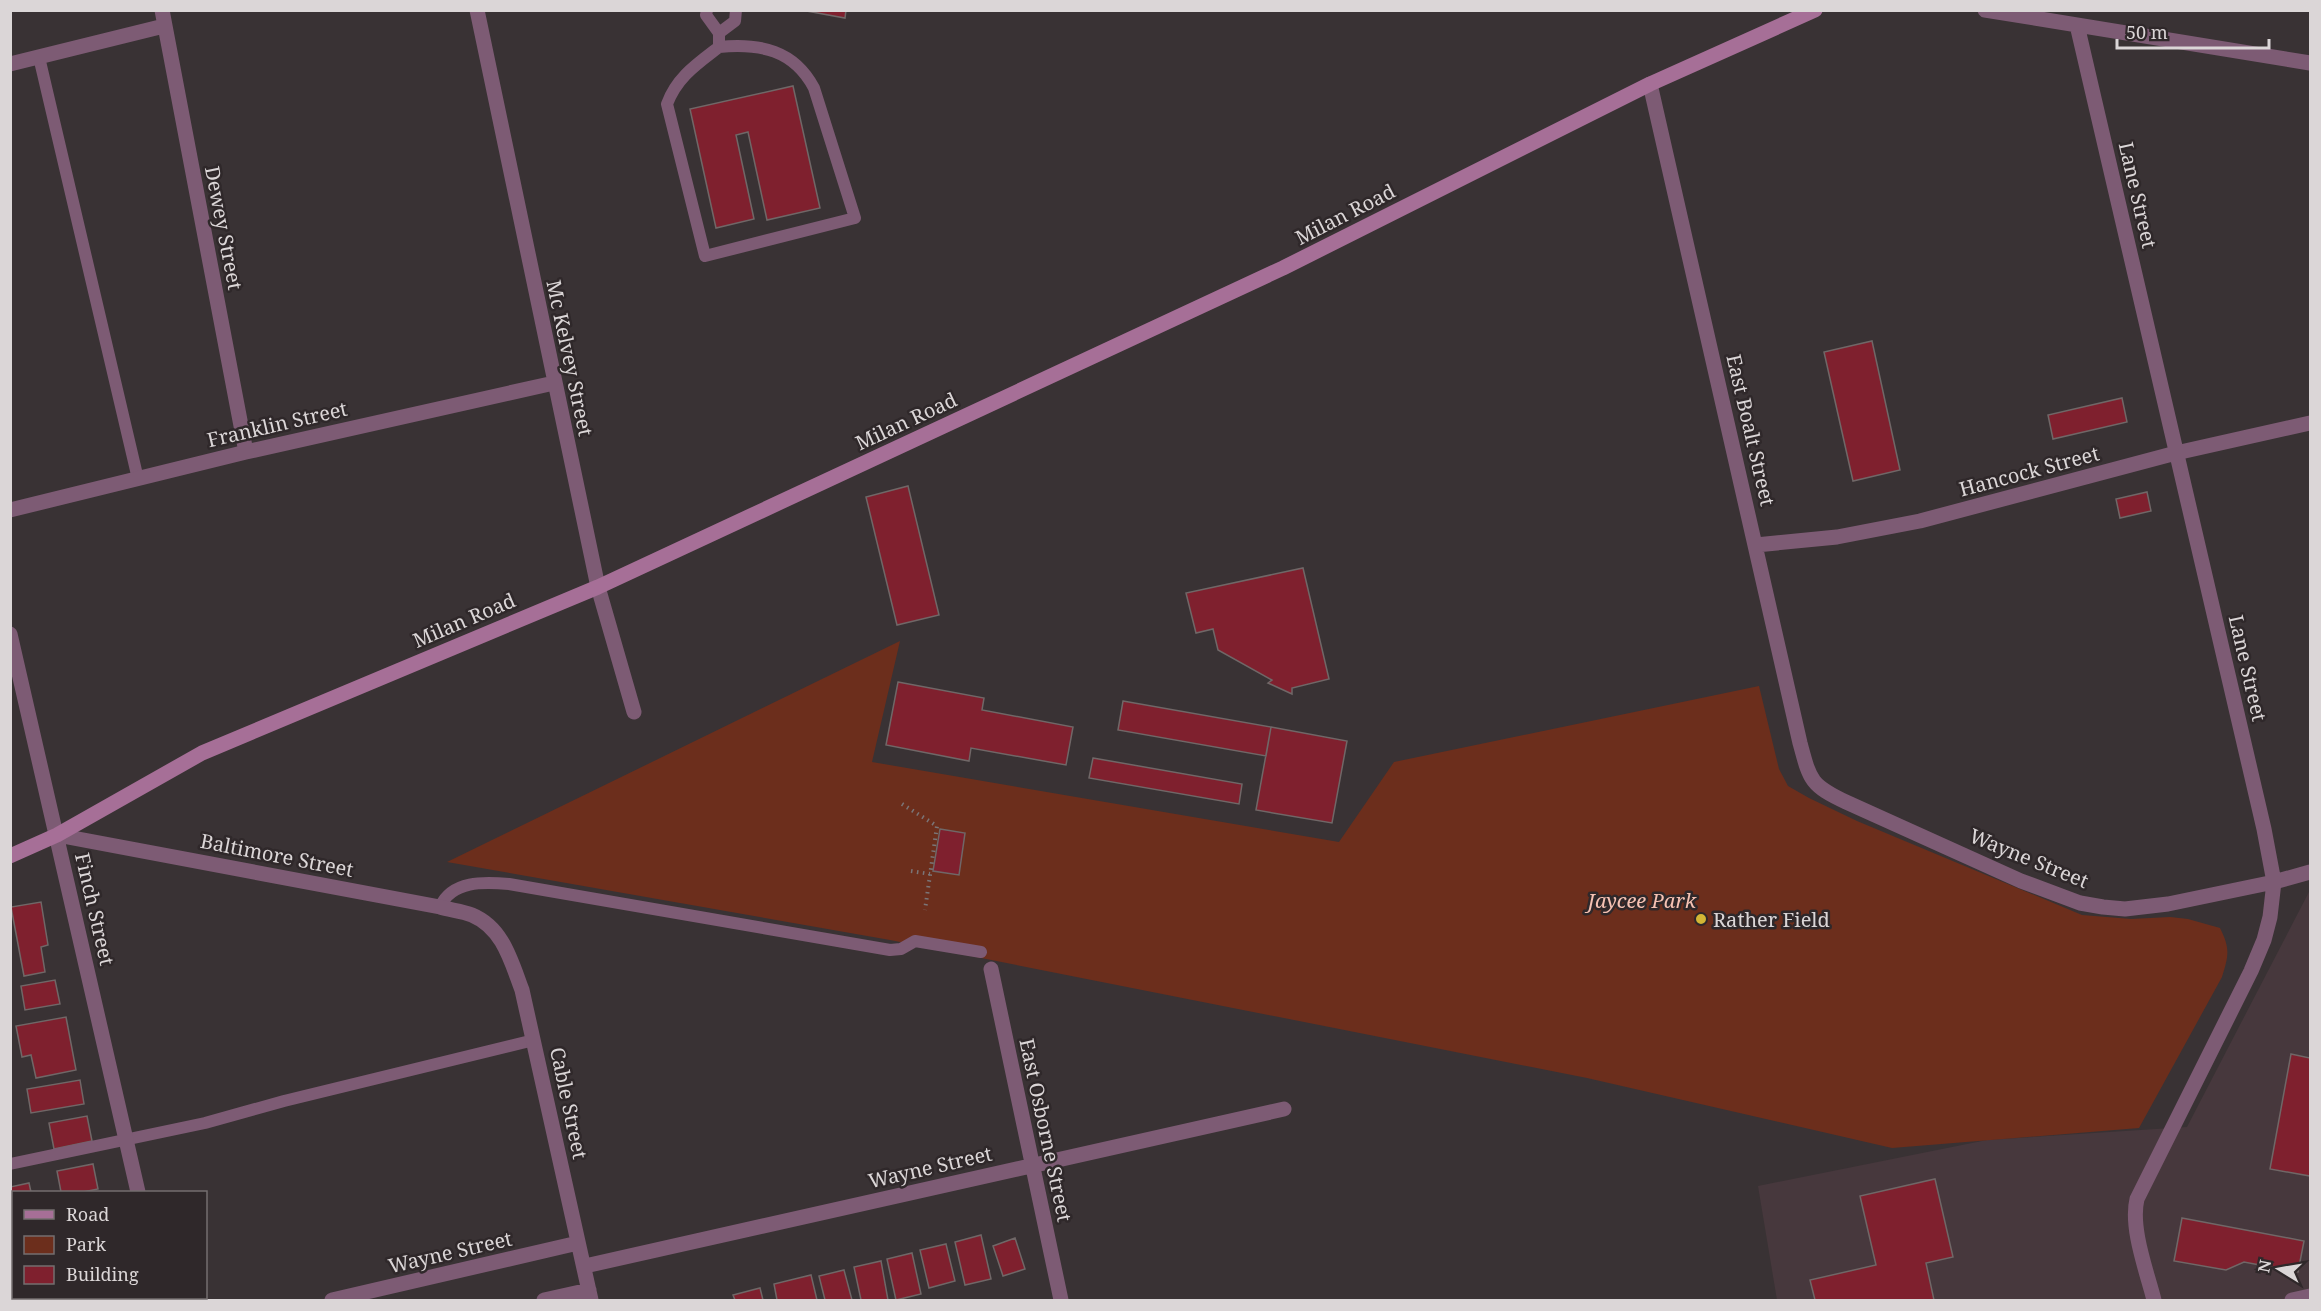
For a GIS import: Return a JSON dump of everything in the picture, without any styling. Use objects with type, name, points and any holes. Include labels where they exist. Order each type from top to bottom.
[{"type":"street","name":"Mc Kelvey Street","points":[[477,10],[598,587],[634,712]]},
{"type":"street","name":"Milan Road","points":[[10,856],[57,835],[202,753],[598,587],[1283,268],[1650,84],[1815,10]]},
{"type":"street","points":[[1985,10],[2310,63]]},
{"type":"street","points":[[10,64],[163,18]]},
{"type":"street","name":"Dewey Street","points":[[163,18],[246,452]]},
{"type":"street","name":"Lane Street","points":[[2077,25],[2274,882],[2270,917],[2255,961],[2137,1199],[2135,1213],[2137,1228],[2154,1300]]},
{"type":"street","name":"East Boalt Street","points":[[1650,84],[1800,743],[1809,775],[1815,784]]},
{"type":"street","name":"Franklin Street","points":[[10,510],[246,452],[554,383]]},
{"type":"street","name":"Hancock Street","points":[[1756,545],[1837,537],[1920,521],[2176,453],[2310,423]]},
{"type":"street","name":"Finch Street","points":[[10,634],[138,1191]]},
{"type":"street","name":"Wayne Street","points":[[1815,784],[1829,794],[2021,881],[2095,906],[2118,909],[2148,907],[2274,882],[2310,872]]},
{"type":"street","name":"Baltimore Street","points":[[57,835],[440,907],[469,914],[487,924]]},
{"type":"street","name":"Cable Street","points":[[487,924],[498,934],[505,946],[522,990],[590,1295]]},
{"type":"street","name":"East Osborne Street","points":[[991,969],[1061,1300]]},
{"type":"street","name":"Wayne Street","points":[[585,1266],[1284,1109]]},
{"type":"street","name":"Wayne Street","points":[[332,1300],[578,1244]]},
{"type":"street","points":[[544,1300],[590,1295]]},
{"type":"street","points":[[2292,1300],[2310,1296]]},
{"type":"lane","points":[[707,10],[706,15],[719,33],[719,47]]},
{"type":"lane","points":[[719,33],[735,21],[736,10]]},
{"type":"lane","points":[[738,45],[759,47],[781,54],[806,73],[814,88],[855,218],[705,256],[667,104],[672,90],[688,70],[719,47],[738,45]]},
{"type":"lane","points":[[39,57],[138,479]]},
{"type":"lane","points":[[440,907],[445,896],[455,889],[470,885],[498,883],[890,950],[915,941],[981,952]]},
{"type":"lane","points":[[10,1164],[125,1142],[206,1123],[284,1101],[534,1040]]},
{"type":"path","points":[[902,804],[937,826],[925,910]]},
{"type":"path","points":[[911,871],[930,874]]},
{"type":"shaded area","points":[[2310,890],[2310,1300],[1777,1300],[1758,1186],[1987,1140],[2187,1127]]},
{"type":"green space","name":"Jaycee Park","points":[[900,641],[872,762],[1339,842],[1394,762],[1759,686],[1779,769],[1788,786],[1857,821],[2082,915],[2131,919],[2170,917],[2188,919],[2220,928],[2227,946],[2226,963],[2222,977],[2139,1128],[1892,1148],[1587,1078],[890,940],[447,862]]},
{"type":"building","points":[[801,10],[846,10],[845,18]]},
{"type":"building","points":[[793,86],[820,208],[767,220],[748,132],[736,135],[754,219],[716,228],[690,109]]},
{"type":"building","points":[[1872,341],[1900,470],[1853,481],[1824,352]]},
{"type":"building","points":[[2122,398],[2127,422],[2053,439],[2048,415]]},
{"type":"building","points":[[908,486],[939,615],[897,625],[866,497]]},
{"type":"building","points":[[2147,492],[2151,511],[2120,518],[2116,499]]},
{"type":"building","points":[[1303,568],[1329,679],[1292,688],[1292,694],[1268,683],[1272,680],[1218,650],[1213,629],[1196,633],[1186,593]]},
{"type":"building","points":[[898,682],[984,698],[982,710],[1073,727],[1066,765],[971,748],[969,761],[886,745]]},
{"type":"building","points":[[1123,701],[1271,727],[1266,756],[1118,730]]},
{"type":"building","points":[[1271,727],[1347,741],[1332,823],[1256,810]]},
{"type":"building","points":[[1093,758],[1242,784],[1239,804],[1089,778]]},
{"type":"building","points":[[940,829],[965,833],[959,875],[933,871]]},
{"type":"building","points":[[41,902],[48,945],[41,947],[45,972],[24,976],[11,907]]},
{"type":"building","points":[[55,980],[60,1004],[25,1010],[21,986]]},
{"type":"building","points":[[66,1017],[76,1070],[36,1078],[31,1055],[22,1057],[16,1026]]},
{"type":"building","points":[[2291,1054],[2310,1058],[2310,1176],[2270,1169]]},
{"type":"building","points":[[80,1080],[84,1104],[31,1113],[27,1089]]},
{"type":"building","points":[[87,1116],[92,1141],[54,1149],[49,1123]]},
{"type":"building","points":[[93,1164],[98,1189],[61,1191],[57,1171]]},
{"type":"building","points":[[1935,1179],[1953,1257],[1926,1263],[1934,1300],[1815,1300],[1810,1280],[1876,1265],[1860,1196]]},
{"type":"building","points":[[29,1183],[31,1191],[12,1191],[12,1212],[10,1212],[10,1187]]},
{"type":"building","points":[[2182,1218],[2304,1241],[2298,1272],[2244,1262],[2226,1270],[2174,1261]]},
{"type":"building","points":[[981,1235],[991,1279],[965,1285],[955,1242]]},
{"type":"building","points":[[1015,1238],[1025,1269],[1003,1276],[993,1246]]},
{"type":"building","points":[[946,1244],[955,1281],[929,1288],[920,1250]]},
{"type":"building","points":[[912,1253],[921,1294],[896,1300],[887,1259]]},
{"type":"building","points":[[881,1261],[888,1300],[861,1300],[854,1267]]},
{"type":"building","points":[[844,1270],[852,1300],[825,1300],[819,1276]]},
{"type":"building","points":[[811,1275],[817,1300],[777,1300],[774,1284]]},
{"type":"building","points":[[760,1288],[763,1300],[735,1300],[733,1295]]},
{"type":"building","points":[[16,1299],[49,1299],[49,1300]]},
{"type":"building","points":[[58,1299],[91,1299],[91,1300]]},
{"type":"place","name":"Rather Field","points":[[1701,919]]}]
